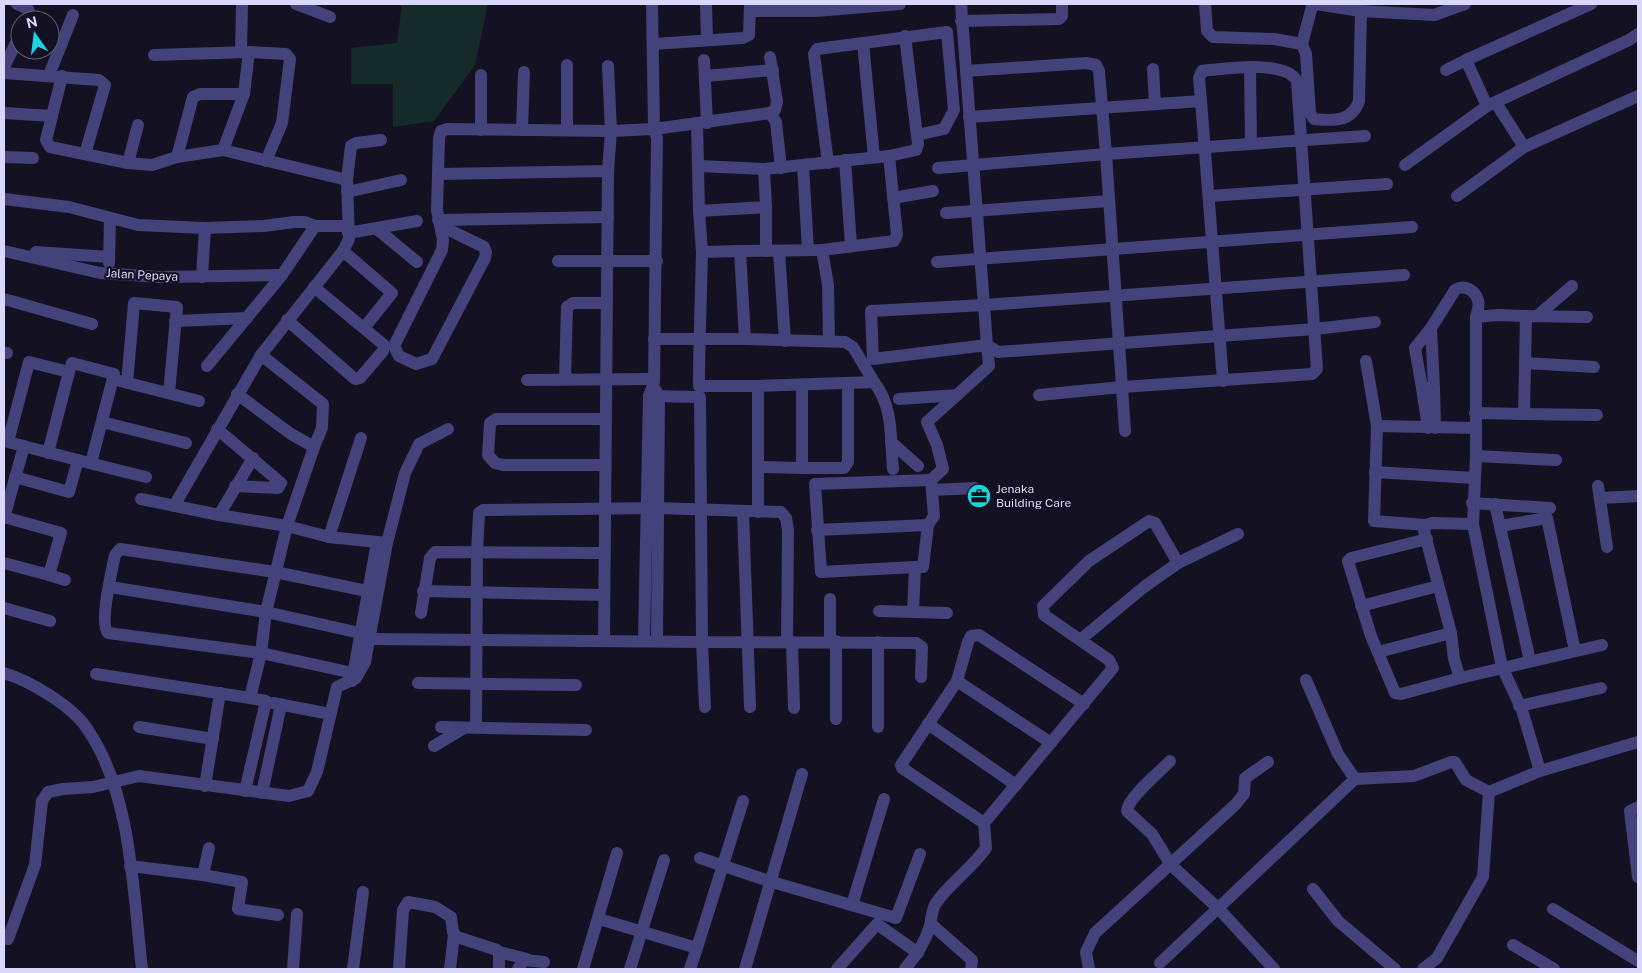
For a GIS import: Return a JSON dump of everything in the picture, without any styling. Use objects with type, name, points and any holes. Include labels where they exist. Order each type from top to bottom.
[{"type":"street","points":[[17,4],[28,10]]},
{"type":"street","points":[[223,150],[244,94],[245,52],[242,4]]},
{"type":"street","points":[[296,4],[330,17]]},
{"type":"street","points":[[652,4],[657,49]]},
{"type":"street","points":[[650,641],[654,339],[657,261],[657,49],[661,4]]},
{"type":"street","points":[[706,4],[707,40]]},
{"type":"street","points":[[657,49],[707,40],[748,36],[750,7],[816,11],[900,4]]},
{"type":"street","points":[[961,4],[989,366],[927,422],[943,469],[932,485],[934,516],[928,525],[923,567],[820,572],[815,484],[932,485],[975,488]]},
{"type":"street","points":[[961,21],[1059,19],[1062,16],[1062,4]]},
{"type":"street","points":[[1205,4],[1207,31],[1213,37],[1274,39],[1302,44]]},
{"type":"street","points":[[1361,11],[1359,101],[1357,108],[1348,116],[1329,121],[1314,119],[1311,116],[1306,54],[1302,44],[1312,6],[1316,4],[1361,11],[1380,9],[1434,15],[1465,4]]},
{"type":"street","points":[[1446,70],[1592,4]]},
{"type":"street","points":[[74,15],[55,75],[52,116],[46,140],[50,147],[128,163],[152,165],[177,157],[223,150],[347,186],[401,180]]},
{"type":"street","points":[[828,163],[814,51],[817,49],[944,30],[949,35],[954,110],[944,129],[917,135]]},
{"type":"street","points":[[1405,165],[1492,105],[1638,34]]},
{"type":"street","points":[[699,166],[781,168],[914,152],[918,146],[905,36]]},
{"type":"street","points":[[863,43],[874,157]]},
{"type":"street","points":[[154,55],[245,52],[286,54],[290,59],[282,123],[266,161]]},
{"type":"street","points":[[4,67],[10,55]]},
{"type":"street","points":[[440,223],[484,247],[486,252],[485,258],[432,359],[416,364],[399,356],[394,346],[442,250],[440,223],[439,174],[439,138],[441,131],[447,129],[657,132],[770,113],[775,110],[777,102],[770,57]]},
{"type":"street","points":[[704,60],[706,76],[699,166],[699,211],[702,252],[700,391],[702,642],[705,707]]},
{"type":"street","points":[[1466,60],[1492,105],[1524,147]]},
{"type":"street","points":[[966,71],[1092,63],[1097,66],[1106,154],[1125,431]]},
{"type":"street","points":[[566,130],[567,65]]},
{"type":"street","points":[[604,640],[608,171],[611,131],[608,66]]},
{"type":"street","points":[[1250,67],[1251,144]]},
{"type":"street","points":[[1039,395],[1122,387],[1223,381],[1312,374],[1318,366],[1302,140],[1295,77],[1272,68],[1250,67],[1202,70],[1199,78],[1206,147],[1223,381]]},
{"type":"street","points":[[1153,69],[1155,104]]},
{"type":"street","points":[[706,76],[773,70]]},
{"type":"street","points":[[522,130],[524,72]]},
{"type":"street","points":[[4,73],[55,75],[99,80],[105,85],[85,154]]},
{"type":"street","points":[[481,76],[481,130]]},
{"type":"street","points":[[177,157],[192,97],[200,94],[244,94]]},
{"type":"street","points":[[1456,196],[1524,147],[1638,96]]},
{"type":"street","points":[[970,117],[1201,102]]},
{"type":"street","points":[[4,113],[52,116]]},
{"type":"street","points":[[770,113],[776,122],[781,168]]},
{"type":"street","points":[[128,163],[138,125]]},
{"type":"street","points":[[938,168],[1365,136]]},
{"type":"street","points":[[174,506],[261,355],[343,252],[349,238],[347,186],[352,146],[356,143],[381,140]]},
{"type":"street","points":[[702,252],[822,250],[896,240],[889,156]]},
{"type":"street","points":[[4,157],[33,158]]},
{"type":"street","points":[[845,160],[851,245]]},
{"type":"street","points":[[804,166],[808,250]]},
{"type":"street","points":[[764,169],[766,251]]},
{"type":"street","points":[[439,174],[608,171]]},
{"type":"street","points":[[1209,196],[1388,184]]},
{"type":"street","points":[[893,198],[933,191]]},
{"type":"street","points":[[4,199],[69,207],[138,225],[205,228],[264,226],[305,222],[315,226],[378,229],[417,221]]},
{"type":"street","points":[[946,213],[978,209],[1109,201]]},
{"type":"street","points":[[699,211],[766,207]]},
{"type":"street","points":[[440,223],[608,217]]},
{"type":"street","points":[[109,274],[110,218]]},
{"type":"street","points":[[206,366],[282,275],[315,226]]},
{"type":"street","points":[[937,262],[1412,227]]},
{"type":"street","points":[[202,277],[205,228]]},
{"type":"street","points":[[378,229],[417,262]]},
{"type":"street","points":[[822,250],[828,285],[829,341]]},
{"type":"street","points":[[4,251],[109,257]]},
{"type":"street","name":"Jalan Pepaya","points":[[4,251],[109,274],[202,277],[282,275]]},
{"type":"street","points":[[740,251],[745,340]]},
{"type":"street","points":[[779,251],[785,341]]},
{"type":"street","points":[[343,252],[392,293],[364,328]]},
{"type":"street","points":[[558,261],[608,259],[657,261]]},
{"type":"street","points":[[1375,322],[1315,329],[998,352],[987,345],[873,359],[871,311],[985,305],[1404,275]]},
{"type":"street","points":[[1524,414],[1525,363],[1532,316],[1572,286]]},
{"type":"street","points":[[287,320],[355,379],[360,378],[383,351],[384,345],[314,287]]},
{"type":"street","points":[[1431,428],[1428,388],[1415,348],[1431,328],[1455,290],[1461,287],[1470,290],[1477,297],[1479,303],[1476,317],[1476,456],[1472,502],[1473,524],[1502,667],[1519,706],[1540,771]]},
{"type":"street","points":[[4,299],[92,324]]},
{"type":"street","points":[[126,382],[134,303],[177,307],[169,393]]},
{"type":"street","points":[[565,380],[567,307],[573,303],[607,303]]},
{"type":"street","points":[[1476,317],[1498,315],[1587,317]]},
{"type":"street","points":[[176,321],[247,318]]},
{"type":"street","points":[[654,339],[845,342],[853,347],[886,401],[893,469]]},
{"type":"street","points":[[250,698],[260,653],[266,612],[287,526],[322,428],[323,404],[261,355]]},
{"type":"street","points":[[69,372],[29,362],[8,442],[146,477]]},
{"type":"street","points":[[1366,362],[1377,426],[1374,521],[1426,525],[1435,522],[1473,524]]},
{"type":"street","points":[[48,453],[72,363],[114,374],[91,463]]},
{"type":"street","points":[[1525,363],[1594,367]]},
{"type":"street","points":[[527,380],[606,379],[654,389],[700,391],[758,386],[802,386],[874,382]]},
{"type":"street","points":[[113,380],[199,401]]},
{"type":"street","points":[[758,467],[847,466],[848,384]]},
{"type":"street","points":[[758,386],[758,512]]},
{"type":"street","points":[[802,386],[802,468]]},
{"type":"street","points":[[237,394],[291,434],[314,447]]},
{"type":"street","points":[[899,399],[957,395]]},
{"type":"street","points":[[1475,413],[1597,415]]},
{"type":"street","points":[[605,466],[503,465],[491,460],[488,455],[490,423],[496,419],[606,419]]},
{"type":"street","points":[[102,422],[186,443]]},
{"type":"street","points":[[1377,426],[1476,428]]},
{"type":"street","points":[[217,429],[279,480],[280,486]]},
{"type":"street","points":[[8,939],[35,865],[42,801],[48,792],[63,788],[93,787],[140,776],[289,796],[308,790],[317,772],[337,688],[361,673],[367,591],[405,473],[419,444],[448,429]]},
{"type":"street","points":[[329,537],[361,438]]},
{"type":"street","points":[[891,442],[918,466]]},
{"type":"street","points":[[24,446],[4,518],[61,533],[49,575]]},
{"type":"street","points":[[1476,456],[1556,460]]},
{"type":"street","points":[[219,515],[253,458]]},
{"type":"street","points":[[16,477],[69,492],[78,460]]},
{"type":"street","points":[[1375,472],[1474,478]]},
{"type":"street","points":[[235,486],[269,488],[280,486],[297,496]]},
{"type":"street","points":[[1607,547],[1599,492],[1638,496]]},
{"type":"street","points":[[141,499],[219,515],[287,526],[329,537],[382,543]]},
{"type":"street","points":[[1472,502],[1550,508]]},
{"type":"street","points":[[1495,504],[1530,661]]},
{"type":"street","points":[[471,726],[476,685],[479,513],[483,510],[651,508],[781,512],[786,518],[788,530],[789,642],[794,708]]},
{"type":"street","points":[[744,512],[750,707]]},
{"type":"street","points":[[1500,526],[1547,518],[1575,651]]},
{"type":"street","points":[[905,969],[918,953],[931,924],[931,916],[936,904],[976,862],[986,848],[984,823],[1113,668],[1109,660],[1044,615],[1042,607],[1089,561],[1150,521],[1155,523],[1178,563]]},
{"type":"street","points":[[817,530],[928,525]]},
{"type":"street","points":[[1426,525],[1424,530],[1451,633],[1454,660],[1460,678]]},
{"type":"street","points":[[1080,640],[1144,587],[1178,563],[1238,534]]},
{"type":"street","points":[[1427,539],[1349,559],[1361,606],[1395,692],[1401,694],[1502,667],[1602,645]]},
{"type":"street","points":[[365,636],[382,543]]},
{"type":"street","points":[[353,677],[260,653],[108,633],[104,626],[115,555],[120,549],[276,572],[367,591]]},
{"type":"street","points":[[421,613],[423,591],[431,554],[434,552],[604,552]]},
{"type":"street","points":[[4,563],[65,580]]},
{"type":"street","points":[[913,612],[915,567]]},
{"type":"street","points":[[1361,606],[1438,586]]},
{"type":"street","points":[[110,587],[266,612],[365,636],[477,640],[833,641],[920,644],[921,677]]},
{"type":"street","points":[[423,591],[604,595]]},
{"type":"street","points":[[830,599],[836,719]]},
{"type":"street","points":[[4,608],[50,621]]},
{"type":"street","points":[[879,611],[947,613]]},
{"type":"street","points":[[1378,652],[1451,633]]},
{"type":"street","points":[[984,823],[902,768],[901,762],[957,681],[971,636],[979,635],[1084,704]]},
{"type":"street","points":[[878,642],[878,728]]},
{"type":"street","points":[[4,673],[47,694],[87,728],[103,754],[114,781],[126,834],[142,969]]},
{"type":"street","points":[[96,674],[250,698],[330,714]]},
{"type":"street","points":[[1306,680],[1338,754],[1355,779]]},
{"type":"street","points":[[957,681],[1050,742]]},
{"type":"street","points":[[418,683],[576,685]]},
{"type":"street","points":[[1519,706],[1601,688]]},
{"type":"street","points":[[205,786],[220,693]]},
{"type":"street","points":[[245,791],[266,701]]},
{"type":"street","points":[[262,793],[281,705]]},
{"type":"street","points":[[928,724],[1016,785]]},
{"type":"street","points":[[434,746],[471,726]]},
{"type":"street","points":[[441,727],[471,726],[586,730]]},
{"type":"street","points":[[139,727],[212,739]]},
{"type":"street","points":[[1160,963],[1355,779],[1414,776],[1455,762],[1470,783],[1489,792],[1540,771],[1638,742]]},
{"type":"street","points":[[1170,761],[1134,796],[1127,806],[1127,811],[1152,834],[1171,865],[1219,909],[1274,969]]},
{"type":"street","points":[[1089,969],[1086,952],[1095,933],[1239,801],[1244,794],[1245,778],[1268,762]]},
{"type":"street","points":[[745,969],[772,882],[802,774]]},
{"type":"street","points":[[1423,969],[1437,958],[1483,877],[1489,792]]},
{"type":"street","points":[[852,905],[884,799]]},
{"type":"street","points":[[690,969],[743,801]]},
{"type":"street","points":[[1638,807],[1630,811],[1638,877]]},
{"type":"street","points":[[202,875],[209,848]]},
{"type":"street","points":[[583,969],[616,853]]},
{"type":"street","points":[[700,858],[772,882],[896,918],[920,854]]},
{"type":"street","points":[[630,969],[664,860]]},
{"type":"street","points":[[130,866],[242,882],[238,909],[278,915]]},
{"type":"street","points":[[1313,889],[1338,920],[1395,969]]},
{"type":"street","points":[[353,969],[363,892]]},
{"type":"street","points":[[399,969],[403,910],[408,902],[435,907],[448,914],[454,935],[450,969]]},
{"type":"street","points":[[1554,909],[1638,962],[1634,969]]},
{"type":"street","points":[[294,969],[297,914]]},
{"type":"street","points":[[598,919],[697,948]]},
{"type":"street","points":[[837,969],[877,924],[918,953]]},
{"type":"street","points":[[931,924],[972,960],[971,969]]},
{"type":"street","points":[[454,935],[463,940],[494,948],[499,952],[544,962]]},
{"type":"street","points":[[1513,945],[1554,969]]},
{"type":"street","points":[[499,952],[499,969]]},
{"type":"street","points":[[518,969],[522,962],[527,959]]},
{"type":"green space","points":[[402,4],[488,4],[475,65],[434,121],[393,127],[393,84],[351,84],[351,48],[397,43]]},
{"type":"place","name":"Jenaka Building Care","points":[[979,496]]}]
